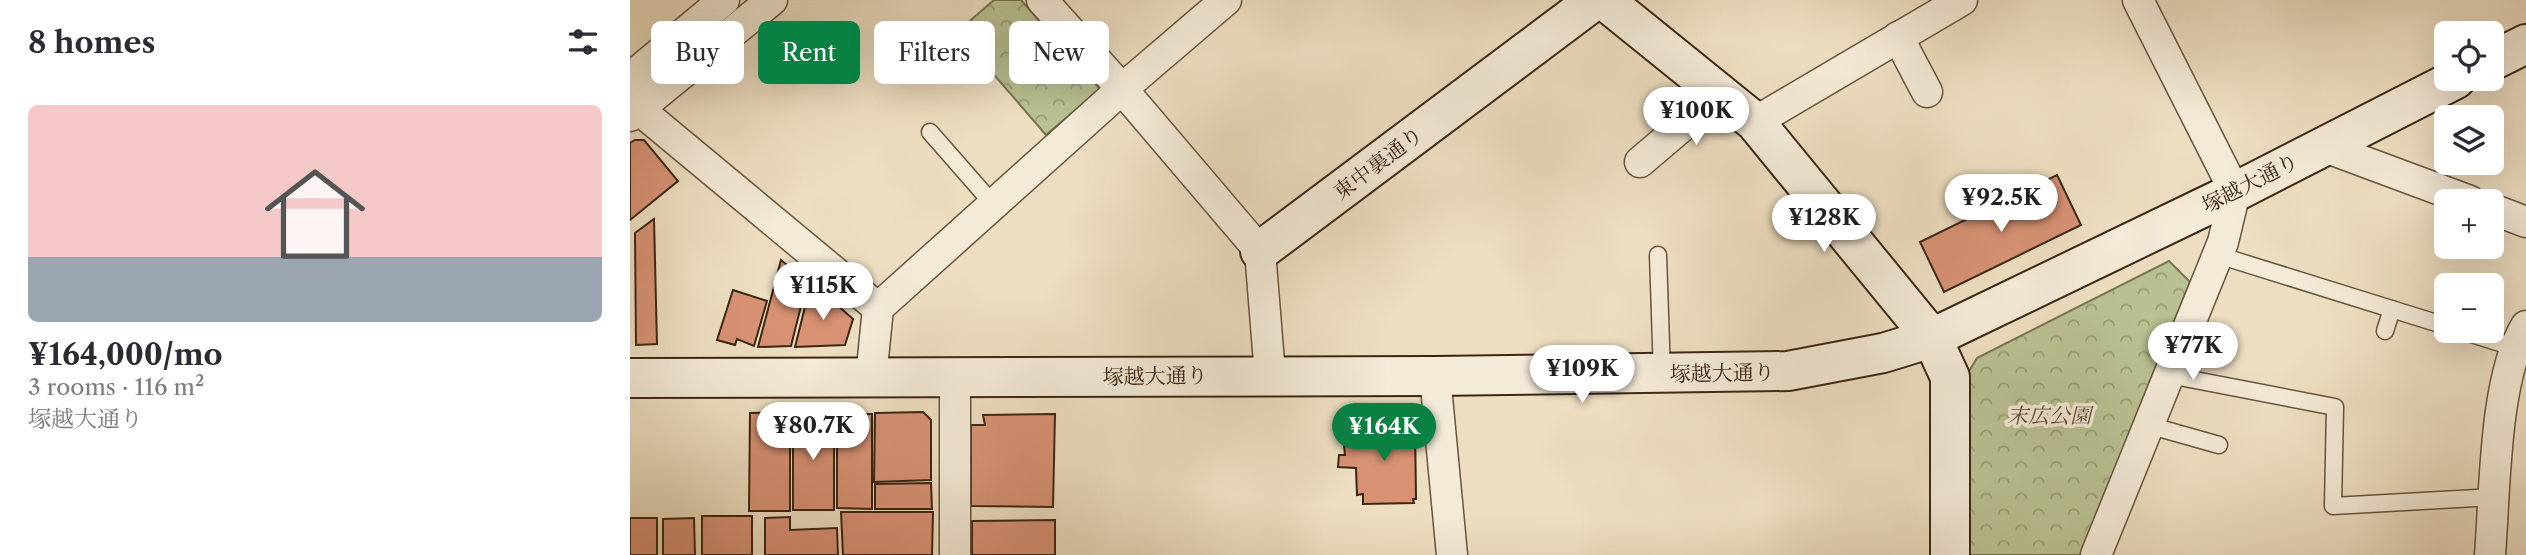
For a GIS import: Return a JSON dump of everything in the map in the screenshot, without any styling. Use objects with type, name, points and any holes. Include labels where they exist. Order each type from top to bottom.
[{"type":"street","points":[[630,78],[723,0]]},
{"type":"street","points":[[772,0],[633,109],[878,308]]},
{"type":"street","points":[[871,379],[878,308],[1122,89],[1226,0]]},
{"type":"street","name":"東中裏通り","points":[[1260,251],[1595,0]]},
{"type":"street","points":[[1604,0],[1755,122],[1932,338],[1950,377],[1951,555]]},
{"type":"street","points":[[1755,122],[1962,0]]},
{"type":"street","points":[[2096,555],[2218,255],[2235,192],[2138,0]]},
{"type":"street","points":[[1050,3],[1260,251],[1270,375]]},
{"type":"street","points":[[1898,37],[1927,92]]},
{"type":"street","points":[[2504,55],[2526,44]]},
{"type":"street","name":"塚越大通り","points":[[630,378],[871,379],[1788,372],[1883,353],[1932,338],[2235,192],[2434,90]]},
{"type":"street","points":[[1640,162],[1720,94]]},
{"type":"street","points":[[2322,146],[2438,189]]},
{"type":"street","points":[[2504,214],[2526,222]]},
{"type":"street","points":[[2490,555],[2502,397],[2521,337]]},
{"type":"street","points":[[1435,376],[1452,555]]},
{"type":"street","points":[[955,378],[956,555]]},
{"type":"lane","points":[[930,132],[993,204]]},
{"type":"lane","points":[[1658,255],[1662,374]]},
{"type":"lane","points":[[2218,255],[2434,322]]},
{"type":"lane","points":[[2385,331],[2392,309]]},
{"type":"lane","points":[[2169,375],[2335,407],[2333,506],[2494,497]]},
{"type":"lane","points":[[2148,425],[2219,445]]},
{"type":"green space","points":[[994,0],[1021,0],[1040,21],[1009,21],[1009,84],[1096,84],[1100,89],[1046,135],[995,76],[995,21],[970,21]]},
{"type":"green space","name":"末広公園","points":[[2169,261],[2190,282],[2080,555],[1967,555],[1968,373],[1977,358]]},
{"type":"building","points":[[644,140],[678,181],[630,220],[630,143]]},
{"type":"building","points":[[2057,175],[2081,225],[1944,292],[1920,242]]},
{"type":"building","points":[[654,219],[657,344],[636,345],[635,233]]},
{"type":"building","points":[[781,260],[807,282],[791,346],[758,347]]},
{"type":"building","points":[[810,287],[820,290],[853,319],[845,345],[795,347]]},
{"type":"building","points":[[733,290],[767,301],[754,346],[737,339],[735,345],[717,340]]},
{"type":"building","points":[[790,412],[790,511],[749,511],[750,413]]},
{"type":"building","points":[[923,412],[931,420],[931,480],[874,482],[875,413]]},
{"type":"building","points":[[793,413],[834,413],[834,510],[793,510]]},
{"type":"building","points":[[837,414],[872,414],[872,509],[837,508]]},
{"type":"building","points":[[1055,414],[1053,507],[971,506],[971,425],[985,425],[983,415]]},
{"type":"building","points":[[1362,422],[1412,422],[1412,427],[1415,426],[1414,503],[1363,504],[1363,494],[1357,495],[1356,468],[1338,467],[1339,455],[1345,455],[1344,446],[1357,446],[1357,431],[1362,430]]},
{"type":"building","points":[[931,483],[932,509],[875,509],[875,484]]},
{"type":"building","points":[[841,512],[933,512],[932,555],[843,555]]},
{"type":"building","points":[[702,516],[752,516],[752,555],[702,555]]},
{"type":"building","points":[[790,517],[790,530],[837,528],[838,555],[765,555],[765,518]]},
{"type":"building","points":[[630,518],[657,518],[657,555],[630,555]]},
{"type":"building","points":[[694,518],[695,555],[663,555],[663,519]]},
{"type":"building","points":[[1055,520],[1055,555],[972,555],[972,521]]}]
